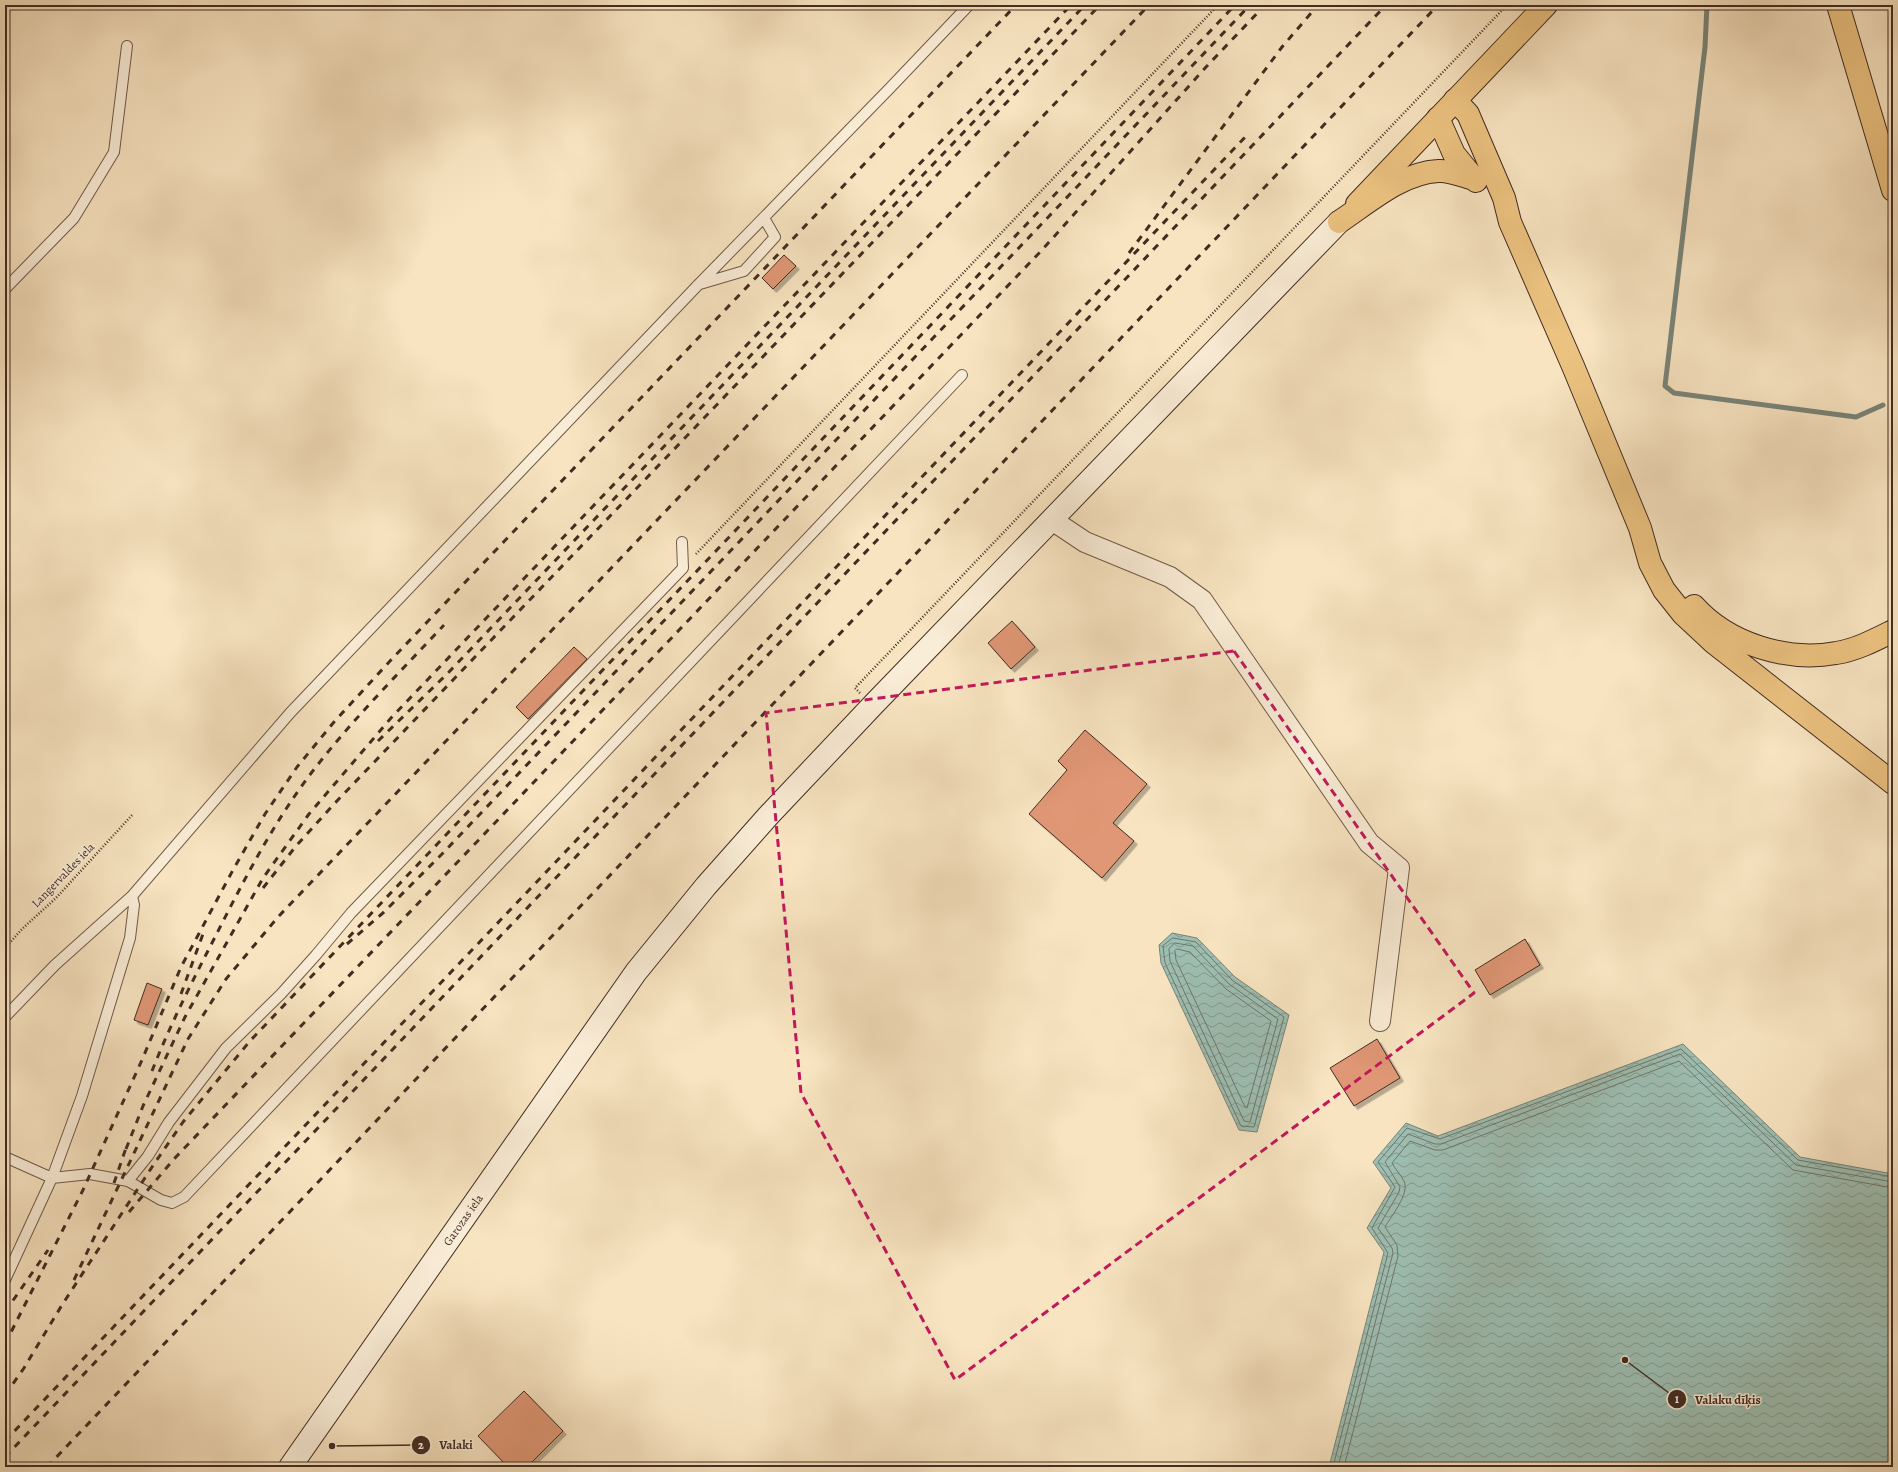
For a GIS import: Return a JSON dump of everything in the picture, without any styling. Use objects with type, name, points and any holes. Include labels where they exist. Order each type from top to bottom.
[{"type":"main road","points":[[1339,222],[1546,5]]},
{"type":"main road","points":[[1838,5],[1893,190]]},
{"type":"main road","points":[[1455,100],[1468,114],[1504,198],[1510,222],[1573,366],[1640,528],[1650,563],[1664,590],[1682,614],[1713,642],[1893,783]]},
{"type":"main road","points":[[1438,118],[1454,154],[1510,222]]},
{"type":"main road","points":[[1339,222],[1392,187],[1418,174],[1439,170],[1474,179]]},
{"type":"main road","name":"Garozas iela","points":[[290,1467],[636,972],[706,886],[769,815],[1339,222]]},
{"type":"main road","points":[[1640,528],[1676,586],[1700,612],[1724,630],[1756,646],[1783,654],[1810,656],[1837,653],[1866,644],[1893,631]]},
{"type":"street","points":[[1052,520],[1085,542],[1170,577],[1202,600],[1369,843],[1399,868],[1380,1021]]},
{"type":"lane","points":[[5,1017],[55,965],[132,896],[290,713],[698,285],[969,5]]},
{"type":"lane","points":[[5,289],[74,218],[114,152],[127,46]]},
{"type":"lane","points":[[698,285],[744,271],[774,237],[764,218]]},
{"type":"lane","points":[[5,1157],[52,1178],[90,1174],[128,1181],[161,1200],[172,1203],[184,1197],[962,375]]},
{"type":"lane","points":[[128,1181],[148,1156],[169,1122],[226,1048],[281,994],[316,956],[351,913],[683,568],[682,542]]},
{"type":"lane","points":[[5,1280],[52,1178],[82,1096],[130,938],[134,905],[132,896]]},
{"type":"path","points":[[683,568],[1218,5]]},
{"type":"path","points":[[855,688],[1507,5]]},
{"type":"path","name":"Langervaldes iela","points":[[5,948],[22,929],[56,898],[133,814]]},
{"type":"highlighted area","points":[[1234,651],[1474,993],[955,1380],[801,1093],[766,713]]},
{"type":"water","points":[[1172,933],[1197,938],[1235,977],[1289,1015],[1257,1132],[1239,1130],[1161,963],[1159,945]]},
{"type":"water","points":[[1683,1044],[1800,1157],[1893,1174],[1893,1467],[1329,1467],[1384,1252],[1367,1228],[1391,1188],[1373,1162],[1406,1123],[1438,1136]]},
{"type":"building","points":[[784,255],[796,266],[773,289],[762,278]]},
{"type":"building","points":[[1012,621],[1035,647],[1011,669],[988,643]]},
{"type":"building","points":[[574,647],[587,659],[528,719],[516,707]]},
{"type":"building","points":[[1085,730],[1147,784],[1113,823],[1134,841],[1102,878],[1029,814],[1067,770],[1058,761]]},
{"type":"building","points":[[1525,939],[1540,965],[1490,995],[1475,970]]},
{"type":"building","points":[[147,983],[162,989],[148,1025],[134,1020]]},
{"type":"building","points":[[1377,1039],[1400,1078],[1354,1106],[1330,1068]]},
{"type":"building","points":[[524,1391],[563,1431],[527,1467],[508,1467],[478,1436]]},
{"type":"waterway","points":[[1707,5],[1705,47],[1665,386],[1674,393],[1856,417],[1883,405]]},
{"type":"railway","points":[[5,1344],[83,1190],[142,1060],[181,967],[265,814],[297,767],[334,722],[390,661],[1016,5]]},
{"type":"railway","points":[[126,1149],[143,1106],[185,1017],[263,878],[309,814],[391,718],[1071,5]]},
{"type":"railway","points":[[378,741],[447,674],[1085,5]]},
{"type":"railway","points":[[263,888],[296,846],[335,803],[1100,5]]},
{"type":"railway","points":[[74,1280],[188,1039],[226,979],[278,917],[1149,5]]},
{"type":"railway","points":[[5,1395],[24,1368],[62,1305],[183,1122],[250,1041],[1235,5]]},
{"type":"railway","points":[[347,944],[384,912],[442,854],[1250,5]]},
{"type":"railway","points":[[129,1212],[174,1159],[1042,250],[1206,67],[1265,5]]},
{"type":"railway","points":[[1129,253],[1282,47],[1318,5]]},
{"type":"railway","points":[[5,1457],[1386,5]]},
{"type":"railway","points":[[47,1467],[1438,5]]},
{"type":"railway","points":[[5,1441],[1249,133]]},
{"type":"railway","points":[[152,1071],[189,988],[247,875],[284,812],[312,772],[343,734],[444,625]]},
{"type":"railway","points":[[181,994],[203,934]]},
{"type":"railway","points":[[114,1183],[127,1145]]},
{"type":"railway","points":[[5,1312],[48,1250]]},
{"type":"place","name":"Valaku dīķis","points":[[1625,1360]]},
{"type":"place","name":"Valaki","points":[[332,1446]]}]
